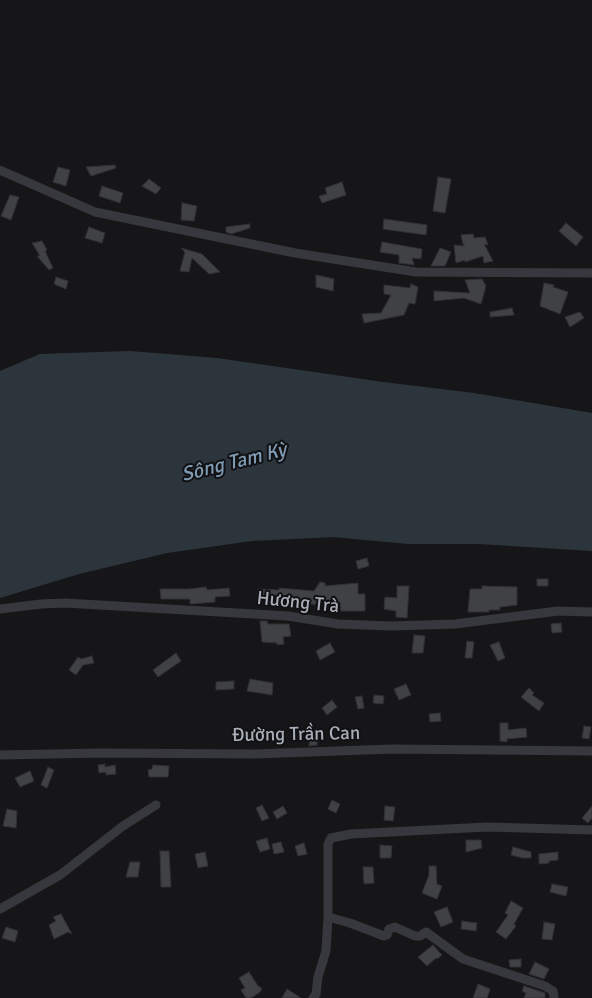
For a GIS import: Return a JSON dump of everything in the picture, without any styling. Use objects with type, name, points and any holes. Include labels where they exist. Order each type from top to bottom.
[{"type":"street","points":[[0,170],[95,212],[295,253],[416,272],[592,273]]},
{"type":"street","name":"Hương Trà","points":[[0,609],[65,603],[293,617],[338,624],[390,626],[455,624],[558,611],[592,612]]},
{"type":"street","name":"Đường Trần Can","points":[[0,755],[92,753],[255,754],[392,749],[592,751]]},
{"type":"street","points":[[0,910],[60,874],[123,826],[156,805]]},
{"type":"street","points":[[313,998],[316,994],[318,977],[326,951],[328,844],[331,838],[335,836],[487,827],[592,830]]},
{"type":"street","points":[[328,917],[384,936],[387,935],[389,929],[395,927],[415,936],[420,936],[426,932],[462,959],[546,986],[553,991],[554,998]]},
{"type":"water","name":"Sông Tam Kỳ","points":[[130,351],[217,358],[474,393],[592,413],[592,551],[479,544],[408,544],[333,537],[252,541],[167,553],[79,574],[0,598],[0,371],[40,354]]},
{"type":"building","points":[[115,165],[116,168],[91,176],[86,167]]},
{"type":"building","points":[[58,167],[70,170],[66,186],[53,182]]},
{"type":"building","points":[[438,177],[451,179],[445,213],[433,211]]},
{"type":"building","points":[[149,179],[161,188],[156,194],[142,186]]},
{"type":"building","points":[[342,182],[346,195],[322,203],[319,196],[327,194],[325,188]]},
{"type":"building","points":[[102,186],[123,193],[120,203],[99,196]]},
{"type":"building","points":[[10,195],[19,197],[11,220],[1,216]]},
{"type":"building","points":[[182,203],[197,206],[194,221],[181,220]]},
{"type":"building","points":[[384,219],[427,225],[426,235],[383,229]]},
{"type":"building","points":[[566,223],[583,237],[576,246],[559,231]]},
{"type":"building","points":[[250,224],[250,228],[231,234],[226,232],[226,227]]},
{"type":"building","points":[[89,227],[105,233],[102,243],[85,238]]},
{"type":"building","points":[[473,234],[474,238],[485,237],[488,245],[484,244],[493,261],[484,263],[483,256],[456,263],[454,245],[465,246],[461,235]]},
{"type":"building","points":[[42,241],[53,268],[49,270],[37,256],[40,256],[32,243]]},
{"type":"building","points":[[382,242],[422,249],[421,259],[412,258],[414,265],[399,263],[399,255],[380,252]]},
{"type":"building","points":[[181,248],[202,254],[220,272],[209,274],[192,258],[189,272],[180,271],[185,252]]},
{"type":"building","points":[[440,248],[451,252],[445,266],[431,266]]},
{"type":"building","points":[[316,275],[334,279],[333,291],[316,287]]},
{"type":"building","points":[[56,277],[68,281],[66,289],[54,284]]},
{"type":"building","points":[[482,279],[486,286],[481,304],[464,298],[434,301],[434,291],[470,293],[465,280]]},
{"type":"building","points":[[544,283],[554,285],[553,287],[568,292],[560,314],[540,306]]},
{"type":"building","points":[[411,284],[418,287],[415,304],[409,303],[404,315],[364,323],[362,314],[381,313],[391,295],[384,294],[384,285],[410,288]]},
{"type":"building","points":[[512,308],[514,315],[490,317],[490,312]]},
{"type":"building","points":[[580,312],[584,318],[570,327],[565,317]]},
{"type":"building","points":[[367,558],[369,566],[358,569],[356,561]]},
{"type":"building","points":[[537,579],[548,579],[548,586],[537,586]]},
{"type":"building","points":[[320,582],[325,583],[325,586],[358,583],[358,594],[365,594],[365,611],[341,611],[340,602],[328,603],[318,599],[315,605],[295,598],[257,595],[258,589],[279,590],[279,588],[314,591]]},
{"type":"building","points":[[397,586],[409,586],[407,618],[396,617],[396,611],[384,609],[385,597],[397,598]]},
{"type":"building","points":[[482,586],[517,587],[517,605],[500,607],[500,610],[489,610],[489,612],[468,612],[470,589],[482,589]]},
{"type":"building","points":[[206,587],[207,590],[229,588],[230,596],[215,597],[215,602],[190,604],[190,599],[161,599],[160,589]]},
{"type":"building","points":[[260,621],[267,621],[268,624],[289,624],[291,636],[283,637],[284,644],[277,645],[277,643],[262,642]]},
{"type":"building","points":[[561,623],[562,632],[552,633],[551,624]]},
{"type":"building","points":[[414,635],[425,636],[423,653],[412,653]]},
{"type":"building","points":[[467,641],[474,642],[472,658],[465,658]]},
{"type":"building","points":[[499,642],[505,658],[498,661],[490,645]]},
{"type":"building","points":[[330,643],[335,652],[320,660],[316,651]]},
{"type":"building","points":[[176,653],[181,661],[158,677],[153,670]]},
{"type":"building","points":[[92,656],[94,663],[83,665],[76,675],[69,670],[78,657],[81,659]]},
{"type":"building","points":[[250,679],[273,683],[272,695],[247,691]]},
{"type":"building","points":[[234,681],[234,689],[216,690],[216,682]]},
{"type":"building","points":[[406,684],[411,695],[399,700],[394,689]]},
{"type":"building","points":[[529,688],[534,693],[532,695],[544,703],[539,711],[521,697]]},
{"type":"building","points":[[374,695],[384,696],[383,704],[373,703]]},
{"type":"building","points":[[362,696],[364,708],[358,709],[355,697]]},
{"type":"building","points":[[332,700],[337,707],[327,715],[322,708]]},
{"type":"building","points":[[440,713],[441,721],[430,722],[429,714]]},
{"type":"building","points":[[500,723],[508,723],[508,730],[526,728],[527,737],[507,739],[507,742],[500,741]]},
{"type":"building","points":[[584,726],[591,727],[589,739],[582,738]]},
{"type":"building","points":[[310,730],[318,731],[317,745],[309,746]]},
{"type":"building","points":[[105,764],[105,767],[115,765],[116,774],[106,775],[106,772],[99,773],[98,765]]},
{"type":"building","points":[[153,765],[169,766],[168,777],[149,777],[148,770],[152,769]]},
{"type":"building","points":[[48,767],[54,770],[47,788],[41,785]]},
{"type":"building","points":[[30,771],[34,781],[20,787],[15,778]]},
{"type":"building","points":[[332,800],[340,804],[336,813],[328,809]]},
{"type":"building","points":[[262,805],[269,818],[262,821],[256,808]]},
{"type":"building","points":[[283,806],[287,813],[277,819],[273,812]]},
{"type":"building","points":[[385,806],[395,807],[393,821],[384,820]]},
{"type":"building","points":[[592,806],[592,818],[588,823],[582,818]]},
{"type":"building","points":[[7,809],[17,811],[16,828],[3,826]]},
{"type":"building","points":[[267,838],[270,849],[260,852],[256,841]]},
{"type":"building","points":[[466,840],[481,840],[482,848],[466,852]]},
{"type":"building","points":[[281,842],[284,852],[274,854],[272,844]]},
{"type":"building","points":[[304,843],[307,854],[298,856],[295,846]]},
{"type":"building","points":[[380,845],[392,846],[391,858],[380,858]]},
{"type":"building","points":[[513,847],[531,852],[531,858],[511,855]]},
{"type":"building","points":[[160,851],[169,851],[171,887],[161,887]]},
{"type":"building","points":[[205,852],[208,866],[198,868],[195,854]]},
{"type":"building","points":[[558,852],[558,860],[539,864],[539,854]]},
{"type":"building","points":[[130,862],[140,862],[138,877],[126,877]]},
{"type":"building","points":[[429,866],[436,866],[437,884],[442,886],[437,899],[422,893],[429,875]]},
{"type":"building","points":[[363,867],[373,867],[374,883],[364,884]]},
{"type":"building","points":[[552,884],[568,887],[566,896],[550,892]]},
{"type":"building","points":[[511,901],[523,908],[514,924],[516,926],[506,939],[496,932],[508,915],[505,913]]},
{"type":"building","points":[[447,907],[453,922],[441,927],[434,912]]},
{"type":"building","points":[[61,914],[72,934],[68,932],[54,939],[49,925],[56,921],[53,917]]},
{"type":"building","points":[[462,921],[477,923],[476,931],[461,929]]},
{"type":"building","points":[[544,922],[555,924],[552,940],[542,939]]},
{"type":"building","points":[[6,927],[18,931],[15,942],[2,938]]},
{"type":"building","points":[[433,945],[442,955],[427,966],[418,957]]},
{"type":"building","points":[[521,959],[521,967],[510,967],[509,960]]},
{"type":"building","points":[[535,962],[549,969],[544,979],[529,974]]},
{"type":"building","points":[[249,972],[258,986],[262,988],[260,992],[251,998],[246,998],[241,990],[245,988],[239,978]]},
{"type":"building","points":[[478,984],[490,989],[487,998],[473,998]]},
{"type":"building","points":[[524,986],[545,993],[545,998],[524,998],[526,993],[522,991]]},
{"type":"building","points":[[287,989],[301,998],[282,998]]}]
